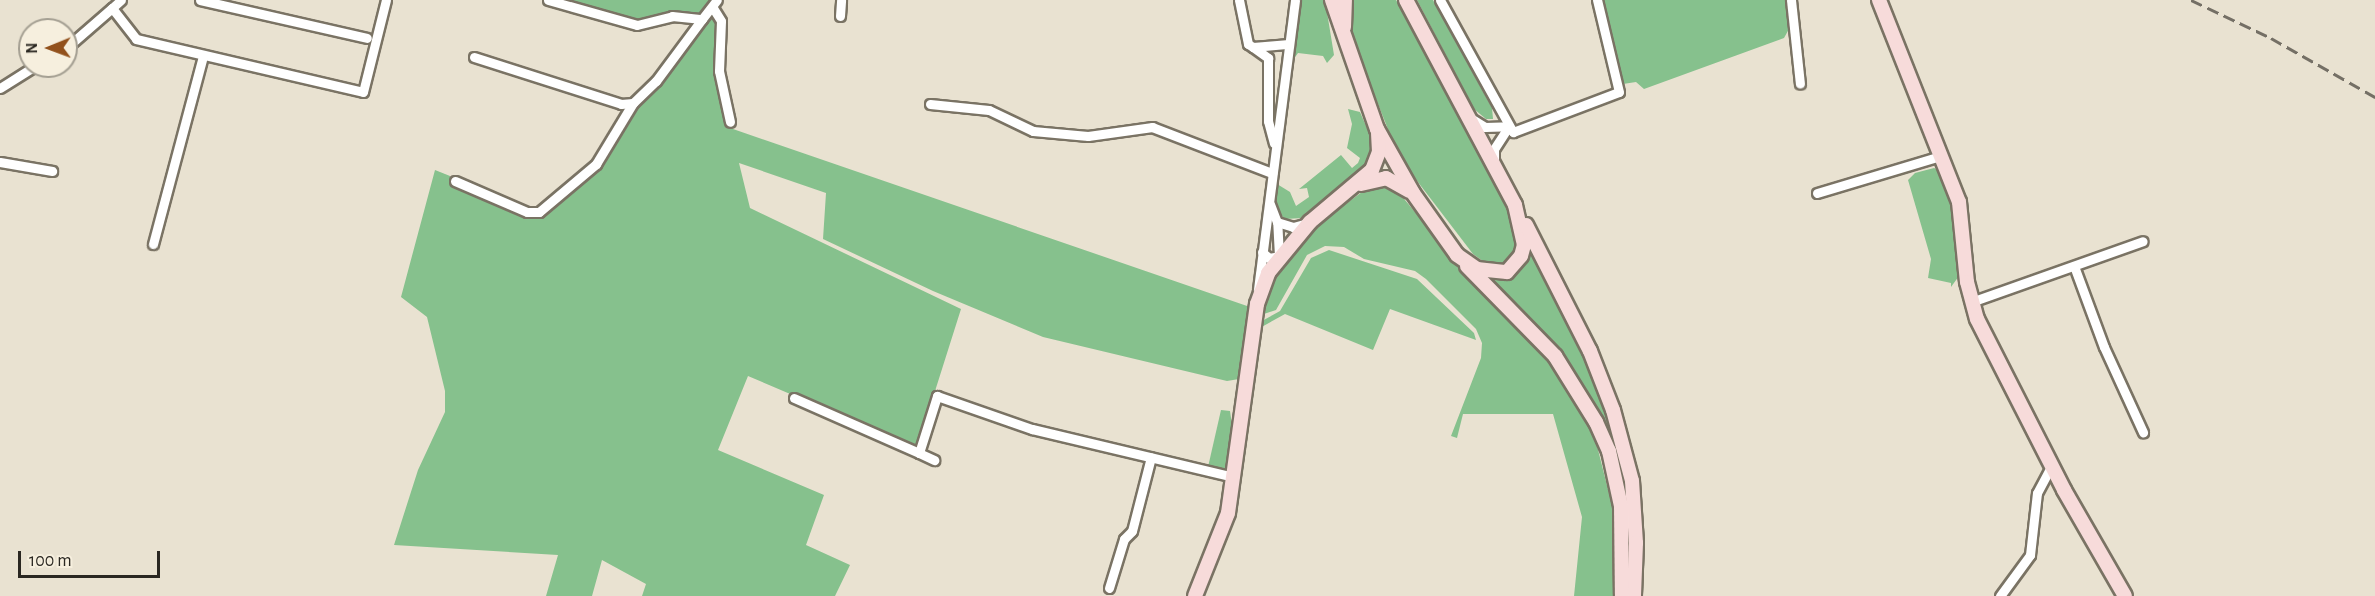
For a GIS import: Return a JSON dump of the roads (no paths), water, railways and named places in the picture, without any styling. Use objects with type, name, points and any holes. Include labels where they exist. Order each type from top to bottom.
[{"type":"main road","points":[[1332,0],[1346,48],[1377,129],[1413,193],[1457,255],[1555,356],[1596,422],[1609,451],[1621,506],[1622,596]]},
{"type":"main road","points":[[1346,0],[1346,48]]},
{"type":"main road","points":[[1400,0],[1413,15]]},
{"type":"main road","points":[[1406,0],[1590,351],[1613,410],[1632,481],[1636,543],[1634,596]]},
{"type":"main road","points":[[1879,0],[1963,219],[1971,302],[2051,467],[2125,596]]},
{"type":"main road","points":[[1195,596],[1217,548],[1234,477],[1257,304],[1279,256],[1310,222],[1356,186],[1376,164],[1377,129]]},
{"type":"main road","points":[[1356,186],[1386,178],[1413,193]]},
{"type":"main road","points":[[1457,255],[1488,272],[1507,272],[1515,264],[1524,238],[1515,205]]},
{"type":"street","points":[[78,38],[121,0]]},
{"type":"street","points":[[200,0],[367,38]]},
{"type":"street","points":[[112,8],[136,39],[363,92],[386,0]]},
{"type":"street","points":[[548,0],[637,25],[672,16],[702,19]]},
{"type":"street","points":[[840,16],[841,0]]},
{"type":"street","points":[[1239,0],[1248,44],[1268,58],[1268,122],[1275,150]]},
{"type":"street","points":[[1257,304],[1295,0]]},
{"type":"street","points":[[1440,0],[1513,132],[1618,92],[1597,0]]},
{"type":"street","points":[[1791,0],[1800,84]]},
{"type":"street","points":[[455,181],[527,212],[539,212],[596,164],[633,103],[656,81],[715,4],[721,21],[719,71],[730,122]]},
{"type":"street","points":[[1252,47],[1289,44]]},
{"type":"street","points":[[153,244],[203,56]]},
{"type":"street","points":[[474,57],[621,104],[633,103]]},
{"type":"street","points":[[0,88],[18,77]]},
{"type":"street","points":[[930,104],[989,110],[1033,131],[1088,136],[1152,127],[1272,173]]},
{"type":"street","points":[[1467,116],[1485,127],[1509,126]]},
{"type":"street","points":[[1494,165],[1494,149],[1509,126]]},
{"type":"street","points":[[1817,193],[1940,156]]},
{"type":"street","points":[[0,162],[52,171]]},
{"type":"street","points":[[1262,252],[1269,258],[1279,256],[1277,222],[1269,200]]},
{"type":"street","points":[[1277,222],[1293,227],[1310,222]]},
{"type":"street","points":[[1971,302],[2143,241]]},
{"type":"street","points":[[2074,266],[2104,347],[2143,432]]},
{"type":"street","points":[[919,453],[937,396],[1032,429],[1234,477]]},
{"type":"street","points":[[794,398],[934,460]]},
{"type":"street","points":[[1109,588],[1124,539],[1132,531],[1151,457]]},
{"type":"street","points":[[2000,596],[2030,555],[2037,493],[2051,467]]},
{"type":"railway","points":[[2191,0],[2271,38],[2375,97]]}]
